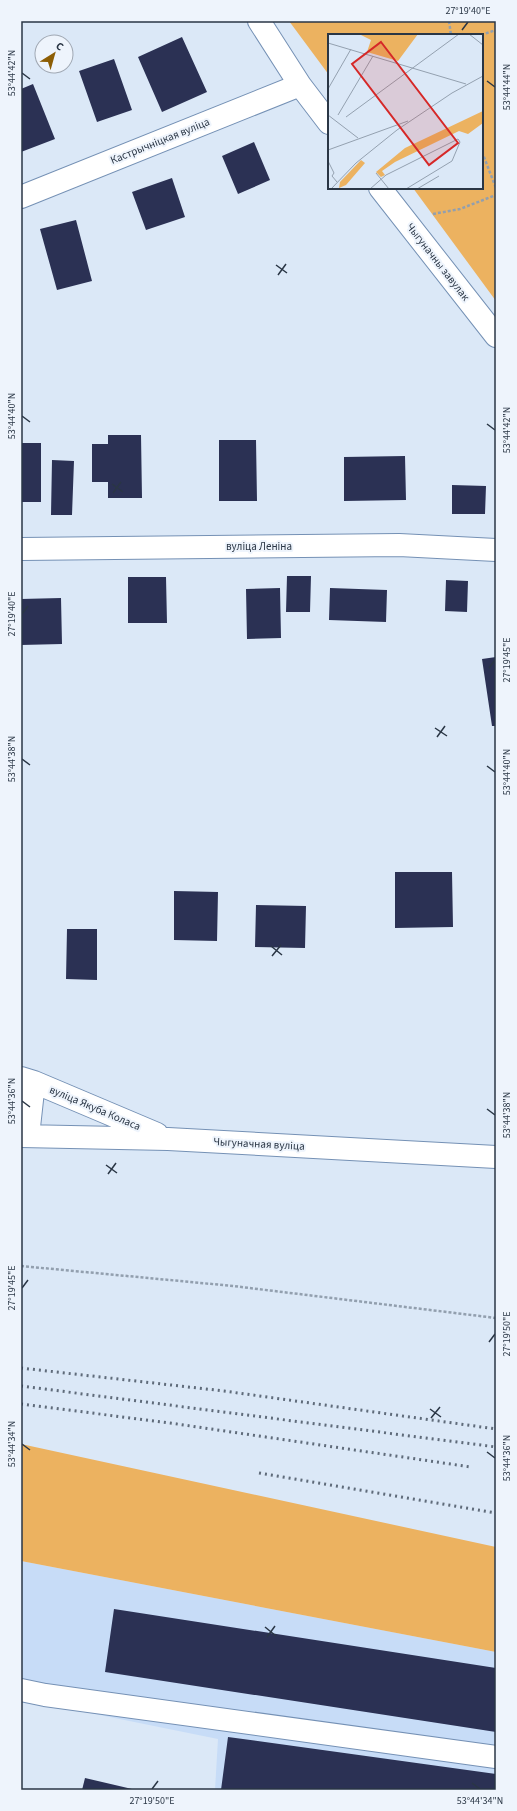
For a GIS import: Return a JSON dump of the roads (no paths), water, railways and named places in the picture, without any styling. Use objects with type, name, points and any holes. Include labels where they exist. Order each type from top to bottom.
[{"type":"street","points":[[259,21],[300,85],[328,122]]},
{"type":"street","name":"Кастрычніцкая вуліца","points":[[21,197],[300,85]]},
{"type":"street","name":"Чыгуначны завулак","points":[[381,189],[496,336]]},
{"type":"street","name":"вуліца Леніна","points":[[21,548],[399,545],[496,550]]},
{"type":"street","points":[[25,1136],[27,1080]]},
{"type":"street","name":"вуліца Якуба Коласа","points":[[27,1080],[168,1139]]},
{"type":"street","name":"Чыгуначная вуліца","points":[[25,1136],[168,1139],[496,1157]]},
{"type":"street","points":[[21,1690],[45,1695],[496,1757]]},
{"type":"railway","points":[[21,1368],[224,1391],[496,1429]]},
{"type":"railway","points":[[21,1386],[496,1447]]},
{"type":"railway","points":[[21,1404],[170,1423],[471,1467]]},
{"type":"railway","points":[[259,1473],[496,1513]]}]
